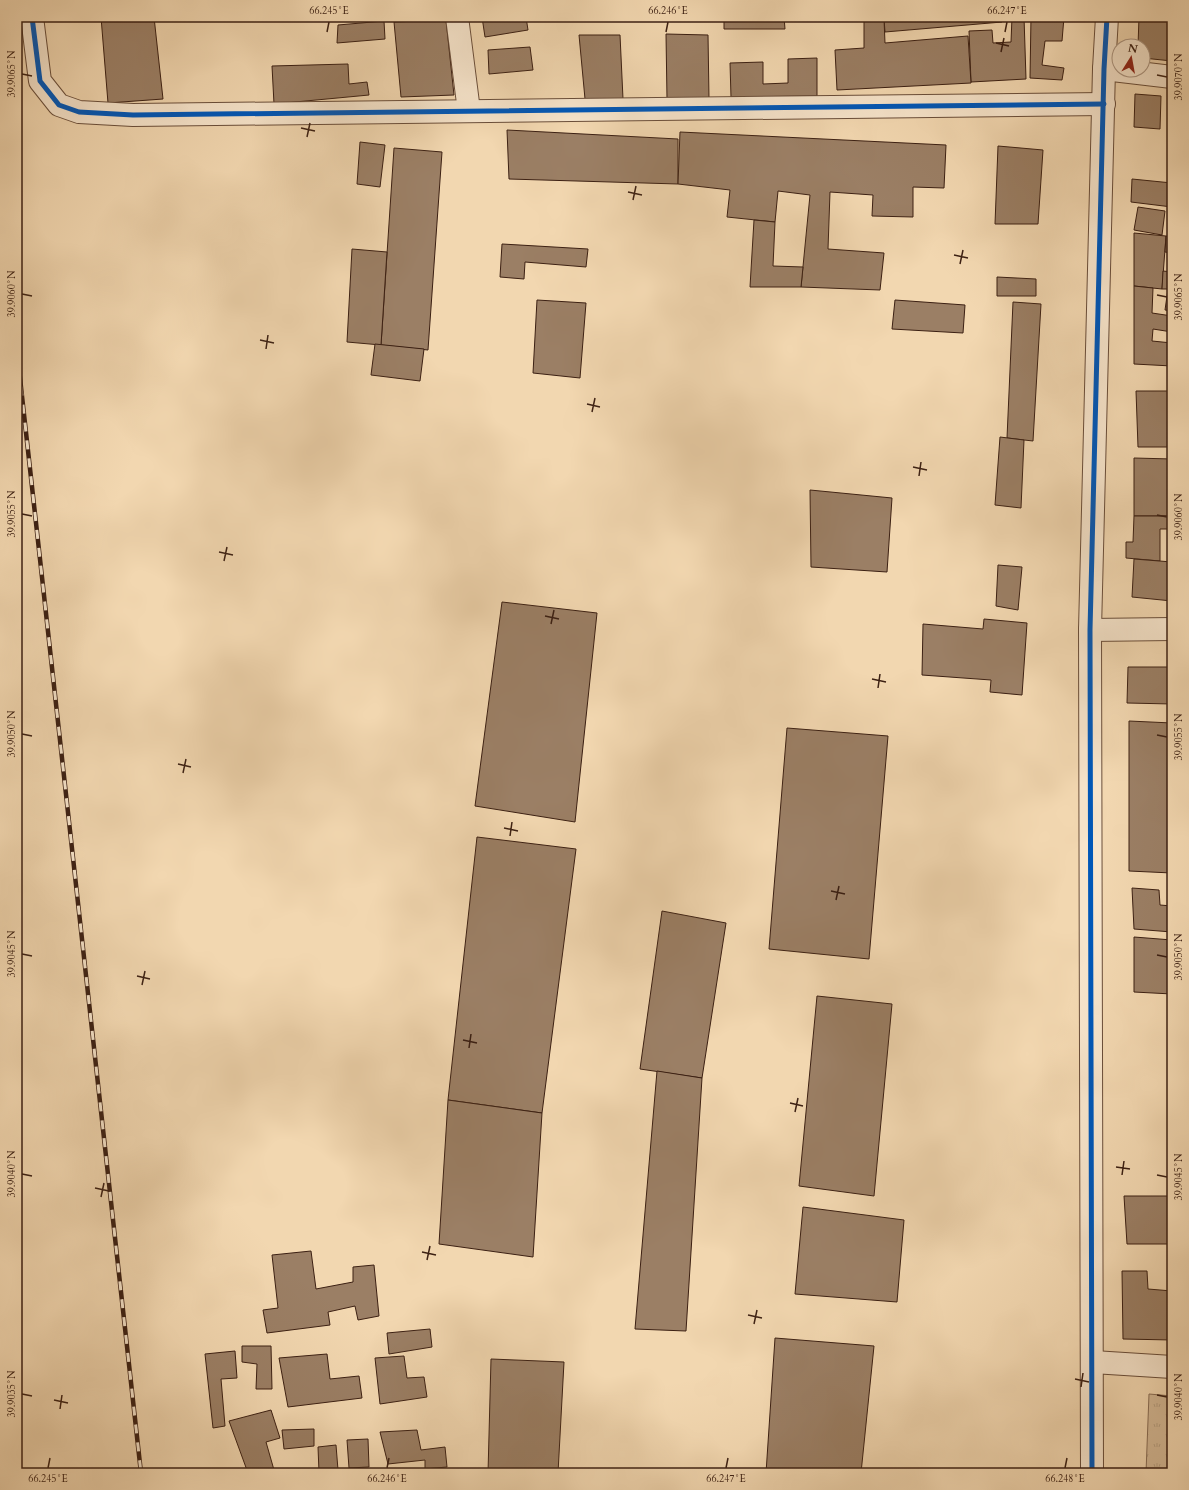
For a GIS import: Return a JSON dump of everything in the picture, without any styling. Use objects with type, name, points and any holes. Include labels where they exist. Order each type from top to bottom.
[{"type":"street","points":[[32,17],[40,81],[58,105],[79,112],[133,115],[1104,104]]},
{"type":"street","points":[[458,17],[469,111]]},
{"type":"street","points":[[1092,1473],[1093,1362],[1090,630],[1104,69],[1107,17]]},
{"type":"street","points":[[1104,69],[1172,76]]},
{"type":"street","points":[[1090,630],[1172,629]]},
{"type":"street","points":[[1093,1362],[1172,1367]]},
{"type":"green space","points":[[1149,1394],[1172,1396],[1172,1473],[1146,1473]]},
{"type":"building","points":[[101,17],[154,17],[163,99],[108,103]]},
{"type":"building","points":[[482,17],[526,17],[528,30],[485,37]]},
{"type":"building","points":[[724,17],[784,17],[785,29],[724,29]]},
{"type":"building","points":[[809,17],[855,17],[855,19],[809,19]]},
{"type":"building","points":[[876,17],[1001,17],[1002,22],[885,32],[884,19],[877,20]]},
{"type":"building","points":[[1012,17],[1024,17],[1026,79],[971,82],[969,31],[992,30],[993,43],[1011,42]]},
{"type":"building","points":[[1031,17],[1064,17],[1062,41],[1045,41],[1042,65],[1064,68],[1062,80],[1030,78]]},
{"type":"building","points":[[1139,17],[1172,17],[1172,61],[1151,59],[1151,38],[1138,38]]},
{"type":"building","points":[[884,19],[885,43],[968,36],[971,83],[837,90],[835,50],[864,48],[864,20]]},
{"type":"building","points":[[446,20],[454,95],[401,97],[394,22]]},
{"type":"building","points":[[384,21],[385,39],[337,43],[338,25]]},
{"type":"building","points":[[666,34],[708,35],[709,99],[667,99]]},
{"type":"building","points":[[579,35],[620,35],[623,99],[585,99]]},
{"type":"building","points":[[530,47],[533,70],[489,74],[488,50]]},
{"type":"building","points":[[817,58],[817,96],[731,97],[730,63],[763,62],[763,84],[788,83],[788,59]]},
{"type":"building","points":[[348,64],[349,84],[367,82],[369,95],[274,104],[272,66]]},
{"type":"building","points":[[1135,94],[1161,96],[1160,129],[1134,127]]},
{"type":"building","points":[[1172,101],[1172,130],[1168,130]]},
{"type":"building","points":[[507,130],[678,139],[678,184],[509,179]]},
{"type":"building","points":[[680,132],[946,145],[944,188],[913,187],[913,217],[872,216],[873,195],[830,192],[828,249],[884,253],[880,290],[801,287],[810,195],[778,191],[775,222],[727,217],[730,190],[678,184]]},
{"type":"building","points":[[360,142],[385,145],[380,187],[357,184]]},
{"type":"building","points":[[998,146],[1043,150],[1038,224],[995,224]]},
{"type":"building","points":[[394,148],[442,152],[428,350],[381,345]]},
{"type":"building","points":[[1132,179],[1172,183],[1172,207],[1131,202]]},
{"type":"building","points":[[1138,207],[1165,211],[1162,235],[1134,230]]},
{"type":"building","points":[[754,220],[775,222],[773,266],[803,267],[801,287],[750,287]]},
{"type":"building","points":[[1134,233],[1166,236],[1162,289],[1134,286]]},
{"type":"building","points":[[1166,236],[1172,237],[1172,253],[1165,252]]},
{"type":"building","points":[[502,244],[588,249],[586,267],[525,262],[524,279],[500,277]]},
{"type":"building","points":[[352,249],[387,252],[381,345],[347,342]]},
{"type":"building","points":[[1163,271],[1172,272],[1172,311],[1165,310],[1168,289],[1162,289]]},
{"type":"building","points":[[997,277],[1036,279],[1036,296],[997,296]]},
{"type":"building","points":[[1134,286],[1153,288],[1152,313],[1172,316],[1172,332],[1153,329],[1152,341],[1172,343],[1172,366],[1134,364]]},
{"type":"building","points":[[537,300],[586,303],[580,378],[533,373]]},
{"type":"building","points":[[895,300],[965,305],[963,333],[892,329]]},
{"type":"building","points":[[1013,302],[1041,304],[1033,441],[1007,438]]},
{"type":"building","points":[[375,344],[424,349],[420,381],[371,375]]},
{"type":"building","points":[[1136,391],[1172,391],[1172,447],[1138,447]]},
{"type":"building","points":[[1000,437],[1024,440],[1021,508],[995,505]]},
{"type":"building","points":[[1134,458],[1172,459],[1172,516],[1134,516]]},
{"type":"building","points":[[810,490],[892,498],[887,572],[811,567]]},
{"type":"building","points":[[1134,516],[1172,516],[1172,529],[1160,529],[1160,561],[1126,558],[1126,542],[1133,542]]},
{"type":"building","points":[[1134,559],[1172,562],[1172,601],[1132,597]]},
{"type":"building","points":[[998,565],[1022,567],[1018,610],[996,606]]},
{"type":"building","points":[[502,602],[597,613],[575,822],[475,806]]},
{"type":"building","points":[[984,619],[1027,623],[1022,695],[990,692],[991,680],[922,675],[923,624],[983,629]]},
{"type":"building","points":[[1128,667],[1172,667],[1172,704],[1127,703]]},
{"type":"building","points":[[1129,721],[1172,723],[1172,873],[1129,871]]},
{"type":"building","points":[[787,728],[888,736],[869,959],[769,949]]},
{"type":"building","points":[[477,837],[576,849],[542,1113],[448,1100]]},
{"type":"building","points":[[1132,888],[1159,890],[1160,905],[1172,906],[1172,932],[1134,929]]},
{"type":"building","points":[[662,911],[726,923],[702,1078],[640,1069]]},
{"type":"building","points":[[1134,937],[1172,940],[1172,994],[1134,992]]},
{"type":"building","points":[[817,996],[892,1004],[874,1196],[799,1186]]},
{"type":"building","points":[[1170,1023],[1172,1023],[1172,1083]]},
{"type":"building","points":[[657,1071],[702,1078],[686,1331],[635,1329]]},
{"type":"building","points":[[448,1100],[542,1113],[533,1257],[439,1244]]},
{"type":"building","points":[[1124,1196],[1172,1196],[1172,1244],[1127,1244]]},
{"type":"building","points":[[803,1207],[904,1220],[897,1302],[795,1294]]},
{"type":"building","points":[[311,1251],[316,1289],[353,1282],[353,1267],[374,1265],[379,1316],[358,1320],[355,1306],[328,1312],[330,1325],[267,1333],[263,1310],[278,1308],[272,1255]]},
{"type":"building","points":[[1122,1271],[1147,1271],[1148,1289],[1172,1291],[1172,1340],[1123,1339]]},
{"type":"building","points":[[430,1329],[432,1347],[389,1354],[387,1333]]},
{"type":"building","points":[[775,1338],[874,1346],[861,1473],[766,1473]]},
{"type":"building","points":[[242,1346],[271,1346],[272,1389],[256,1389],[257,1364],[242,1362]]},
{"type":"building","points":[[235,1351],[237,1378],[221,1379],[225,1426],[213,1428],[205,1354]]},
{"type":"building","points":[[327,1354],[330,1379],[359,1376],[362,1398],[288,1407],[279,1358]]},
{"type":"building","points":[[404,1356],[407,1378],[424,1377],[427,1397],[380,1404],[375,1358]]},
{"type":"building","points":[[491,1359],[564,1362],[558,1473],[488,1473]]},
{"type":"building","points":[[271,1410],[280,1438],[266,1442],[274,1470],[267,1473],[248,1473],[229,1421]]},
{"type":"building","points":[[314,1429],[314,1446],[284,1449],[282,1430]]},
{"type":"building","points":[[417,1430],[421,1450],[445,1447],[447,1467],[425,1469],[425,1460],[388,1464],[380,1432]]},
{"type":"building","points":[[368,1439],[369,1467],[349,1468],[347,1440]]},
{"type":"building","points":[[336,1445],[338,1470],[319,1472],[318,1447]]},
{"type":"railway","points":[[17,351],[141,1473]]},
{"type":"cycle path","points":[[32,17],[40,81],[59,105],[79,112],[133,115],[1104,104]]},
{"type":"cycle path","points":[[1092,1473],[1090,630],[1104,69],[1107,17]]}]
